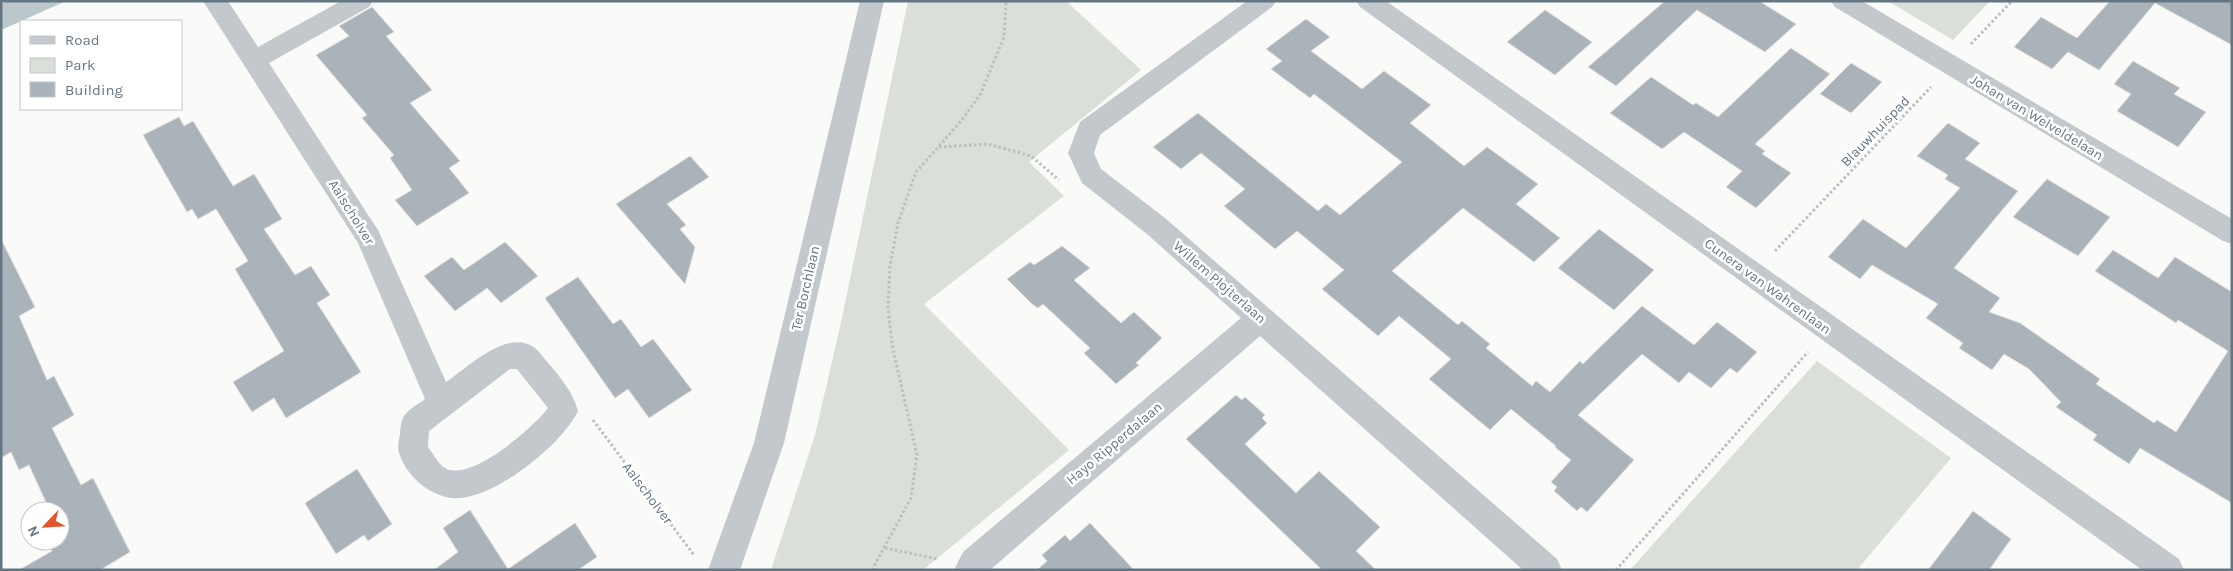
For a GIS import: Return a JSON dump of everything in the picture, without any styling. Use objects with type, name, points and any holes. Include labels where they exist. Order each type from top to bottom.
[{"type":"street","name":"Aalscholver","points":[[215,1],[369,238],[441,403]]},
{"type":"street","points":[[254,60],[361,1]]},
{"type":"street","name":"Ter Borchlaan","points":[[711,566],[770,443],[872,1]]},
{"type":"street","name":"Willem Plojterlaan","points":[[1264,1],[1089,129],[1081,153],[1091,176],[1156,226],[1546,570]]},
{"type":"street","name":"Cunera van Wahrenlaan","points":[[1368,1],[2168,570]]},
{"type":"street","name":"Johan van Welveldelaan","points":[[1843,1],[2232,233]]},
{"type":"street","name":"Hayo Ripperdalaan","points":[[972,566],[1261,318]]},
{"type":"street","points":[[506,356],[524,356],[560,399],[563,411],[558,421],[522,454],[489,476],[458,484],[438,481],[413,451],[415,425],[441,403],[506,356]]},
{"type":"path","points":[[872,570],[911,498],[917,455],[892,345],[888,307],[890,266],[898,223],[916,172],[961,121],[980,94],[994,65],[1004,37],[1006,1]]},
{"type":"path","name":"Blauwhuispad","points":[[1754,275],[1777,248],[2012,1]]},
{"type":"path","points":[[938,147],[988,144],[1031,156],[1060,182]]},
{"type":"path","points":[[1616,570],[1828,329]]},
{"type":"path","name":"Aalscholver","points":[[563,411],[588,413],[711,566]]},
{"type":"path","points":[[885,548],[972,566]]},
{"type":"green space","points":[[908,1],[1066,1],[1141,70],[1029,162],[1064,196],[924,304],[1069,450],[923,570],[771,570],[815,435],[840,327]]},
{"type":"green space","points":[[1888,1],[1990,1],[1953,40]]},
{"type":"green space","points":[[1817,361],[1951,458],[1857,570],[1630,570]]},
{"type":"shaded area","points":[[8,1],[66,1],[1,30],[1,4]]},
{"type":"building","points":[[1665,1],[1759,1],[1796,24],[1765,52],[1697,10],[1616,86],[1588,67]]},
{"type":"building","points":[[2110,1],[2232,1],[2232,45],[2155,3],[2099,70],[2068,52],[2052,69],[2014,47],[2041,17],[2077,38]]},
{"type":"building","points":[[372,7],[394,32],[386,36],[432,90],[410,103],[460,161],[449,168],[469,193],[417,226],[395,200],[412,190],[390,158],[394,155],[362,118],[367,115],[316,55],[349,36],[339,26]]},
{"type":"building","points":[[1545,10],[1592,42],[1555,75],[1507,42]]},
{"type":"building","points":[[1306,19],[1330,37],[1311,51],[1362,89],[1384,71],[1431,105],[1410,123],[1464,166],[1487,147],[1538,184],[1516,204],[1560,238],[1534,262],[1463,208],[1392,271],[1458,325],[1462,321],[1490,344],[1486,348],[1532,386],[1536,381],[1550,392],[1580,361],[1583,364],[1642,306],[1694,345],[1717,322],[1757,352],[1737,373],[1730,368],[1711,388],[1689,372],[1679,383],[1642,354],[1578,415],[1634,460],[1587,512],[1581,507],[1577,511],[1554,491],[1557,487],[1551,482],[1571,460],[1556,446],[1511,409],[1490,430],[1429,379],[1451,359],[1399,316],[1378,336],[1322,289],[1344,270],[1297,231],[1275,249],[1224,206],[1245,189],[1201,153],[1181,169],[1153,147],[1198,113],[1318,211],[1326,204],[1340,215],[1402,162],[1314,94],[1310,98],[1271,69],[1282,61],[1266,49]]},
{"type":"building","points":[[1791,48],[1830,74],[1755,144],[1765,151],[1762,154],[1791,173],[1756,208],[1726,187],[1742,171],[1684,132],[1662,149],[1610,113],[1651,77],[1693,105],[1696,103],[1718,117]]},
{"type":"building","points":[[2133,61],[2180,88],[2174,94],[2206,112],[2178,147],[2117,111],[2131,94],[2114,84]]},
{"type":"building","points":[[1851,63],[1882,82],[1851,113],[1820,94]]},
{"type":"building","points":[[179,117],[184,126],[193,121],[233,186],[254,174],[282,219],[264,229],[295,275],[311,266],[330,295],[317,303],[361,372],[286,418],[274,398],[252,412],[233,382],[284,351],[235,269],[248,261],[216,209],[198,219],[192,209],[187,212],[143,135]]},
{"type":"building","points":[[1948,123],[1980,143],[1965,159],[2018,191],[1954,268],[2000,298],[1989,312],[2020,323],[2100,379],[2096,384],[2154,423],[2157,420],[2176,432],[2228,351],[2178,320],[2176,323],[2095,271],[2113,250],[2158,278],[2175,257],[2232,292],[2232,503],[2140,448],[2129,464],[2093,440],[2097,435],[2056,407],[2061,402],[2029,369],[2004,354],[1992,370],[1959,348],[1963,343],[1926,318],[1938,304],[1872,265],[1860,279],[1828,257],[1863,219],[1906,248],[1960,188],[1945,179],[1948,175],[1917,156]]},
{"type":"building","points":[[690,156],[709,177],[667,204],[686,225],[680,229],[695,247],[685,284],[616,204]]},
{"type":"building","points":[[2047,179],[2110,217],[2078,256],[2013,217]]},
{"type":"building","points":[[1599,229],[1654,270],[1614,310],[1558,268]]},
{"type":"building","points":[[1,239],[35,307],[19,316],[47,380],[54,376],[74,415],[52,428],[81,485],[93,478],[130,552],[100,570],[19,570],[52,551],[70,551],[70,501],[45,501],[29,465],[19,470],[11,452],[1,458]]},
{"type":"building","points":[[505,242],[538,276],[501,303],[487,288],[455,311],[424,276],[452,257],[464,270]]},
{"type":"building","points":[[1062,246],[1090,268],[1074,280],[1121,323],[1134,312],[1162,338],[1136,363],[1139,365],[1116,384],[1084,353],[1090,348],[1043,304],[1038,308],[1032,304],[1007,279],[1030,262],[1034,265]]},
{"type":"building","points":[[578,277],[613,324],[621,319],[641,347],[653,339],[692,390],[649,418],[628,389],[615,398],[545,298]]},
{"type":"building","points":[[1236,395],[1242,400],[1245,397],[1265,415],[1262,418],[1267,423],[1245,444],[1296,493],[1319,471],[1380,527],[1356,551],[1376,570],[1322,570],[1186,439]]},
{"type":"building","points":[[357,469],[392,524],[368,541],[364,535],[336,554],[305,503]]},
{"type":"building","points":[[470,510],[508,569],[575,523],[597,557],[578,570],[434,570],[458,552],[443,528]]},
{"type":"building","points":[[1973,511],[2011,539],[1989,570],[1928,570]]},
{"type":"building","points":[[1090,523],[1134,570],[1037,570],[1047,561],[1042,555],[1065,535],[1070,541]]}]
